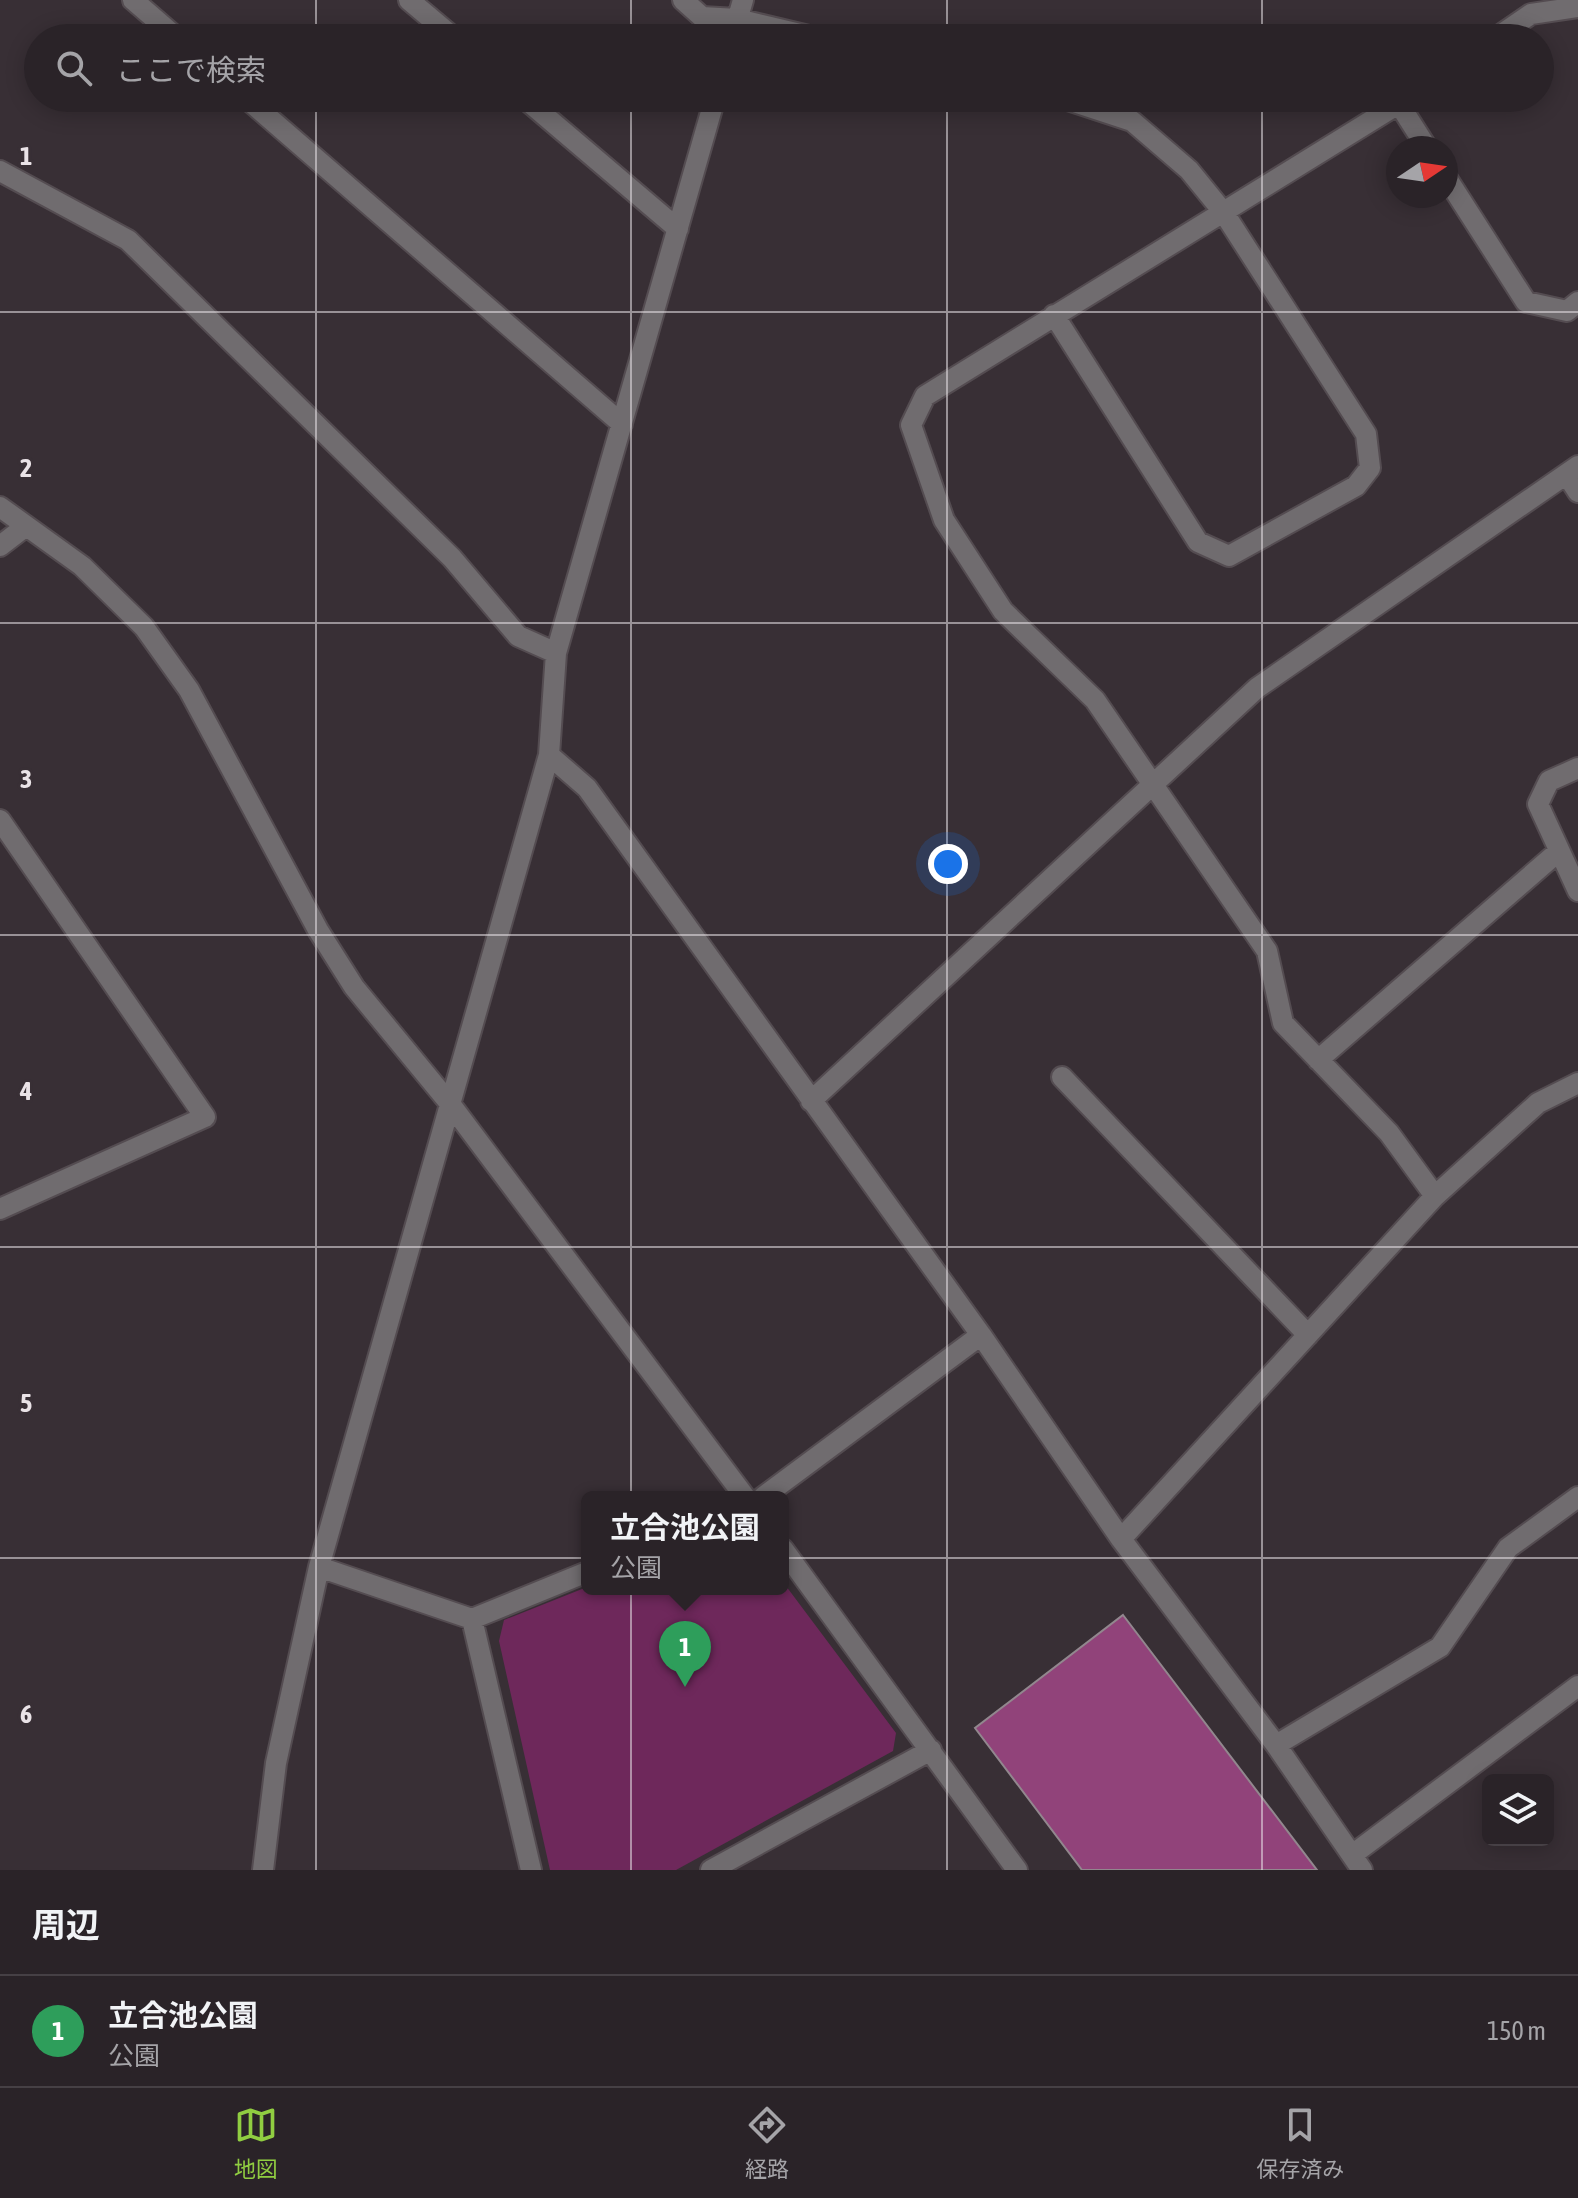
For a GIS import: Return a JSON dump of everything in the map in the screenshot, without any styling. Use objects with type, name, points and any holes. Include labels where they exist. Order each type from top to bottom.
[{"type":"street","points":[[133,0],[161,24]]},
{"type":"street","points":[[409,0],[437,24]]},
{"type":"street","points":[[683,0],[702,17],[758,24]]},
{"type":"street","points":[[1516,24],[1531,14],[1578,7]]},
{"type":"street","points":[[262,112],[622,424]]},
{"type":"street","points":[[540,112],[678,229]]},
{"type":"street","points":[[263,1870],[276,1763],[319,1567],[549,755],[556,653],[711,112]]},
{"type":"street","points":[[1054,315],[1198,542],[1229,556],[1356,486],[1370,468],[1366,434],[1224,213],[1189,170],[1132,121],[1105,112]]},
{"type":"street","points":[[1386,112],[925,396],[911,425],[944,520],[1003,611],[1095,700],[1267,951],[1283,1023],[1389,1133],[1435,1196]]},
{"type":"street","points":[[1409,112],[1421,136]]},
{"type":"street","points":[[0,171],[128,240],[452,558],[518,636],[556,653]]},
{"type":"street","points":[[1458,196],[1526,302],[1567,311],[1578,302]]},
{"type":"street","points":[[811,1101],[1257,688],[1574,478]]},
{"type":"street","points":[[0,507],[82,566],[144,627],[189,690],[318,930],[354,987],[451,1105],[740,1491]]},
{"type":"street","points":[[0,546],[26,526]]},
{"type":"street","points":[[549,755],[587,788],[981,1335],[1121,1539],[1276,1745],[1357,1862],[1578,1686]]},
{"type":"street","points":[[1578,768],[1549,781],[1538,804],[1578,891]]},
{"type":"street","points":[[0,820],[205,1117],[0,1209]]},
{"type":"street","points":[[1318,1060],[1559,851]]},
{"type":"street","points":[[1062,1077],[1308,1335]]},
{"type":"street","points":[[1121,1539],[1435,1196],[1538,1103],[1578,1083]]},
{"type":"street","points":[[771,1491],[981,1335]]},
{"type":"street","points":[[1276,1745],[1440,1647],[1508,1548],[1578,1497]]},
{"type":"street","points":[[789,1557],[1017,1870]]},
{"type":"street","points":[[319,1567],[472,1619],[581,1574]]},
{"type":"street","points":[[472,1619],[531,1870]]},
{"type":"street","points":[[711,1870],[931,1750]]},
{"type":"shaded area","points":[[581,1589],[581,1595],[789,1595],[789,1590],[896,1733],[893,1751],[676,1870],[550,1870],[499,1641],[504,1620]]},
{"type":"building","points":[[1123,1615],[1317,1870],[1082,1870],[975,1728]]},
{"type":"place","name":"立合池公園","points":[[685,1687]]}]
